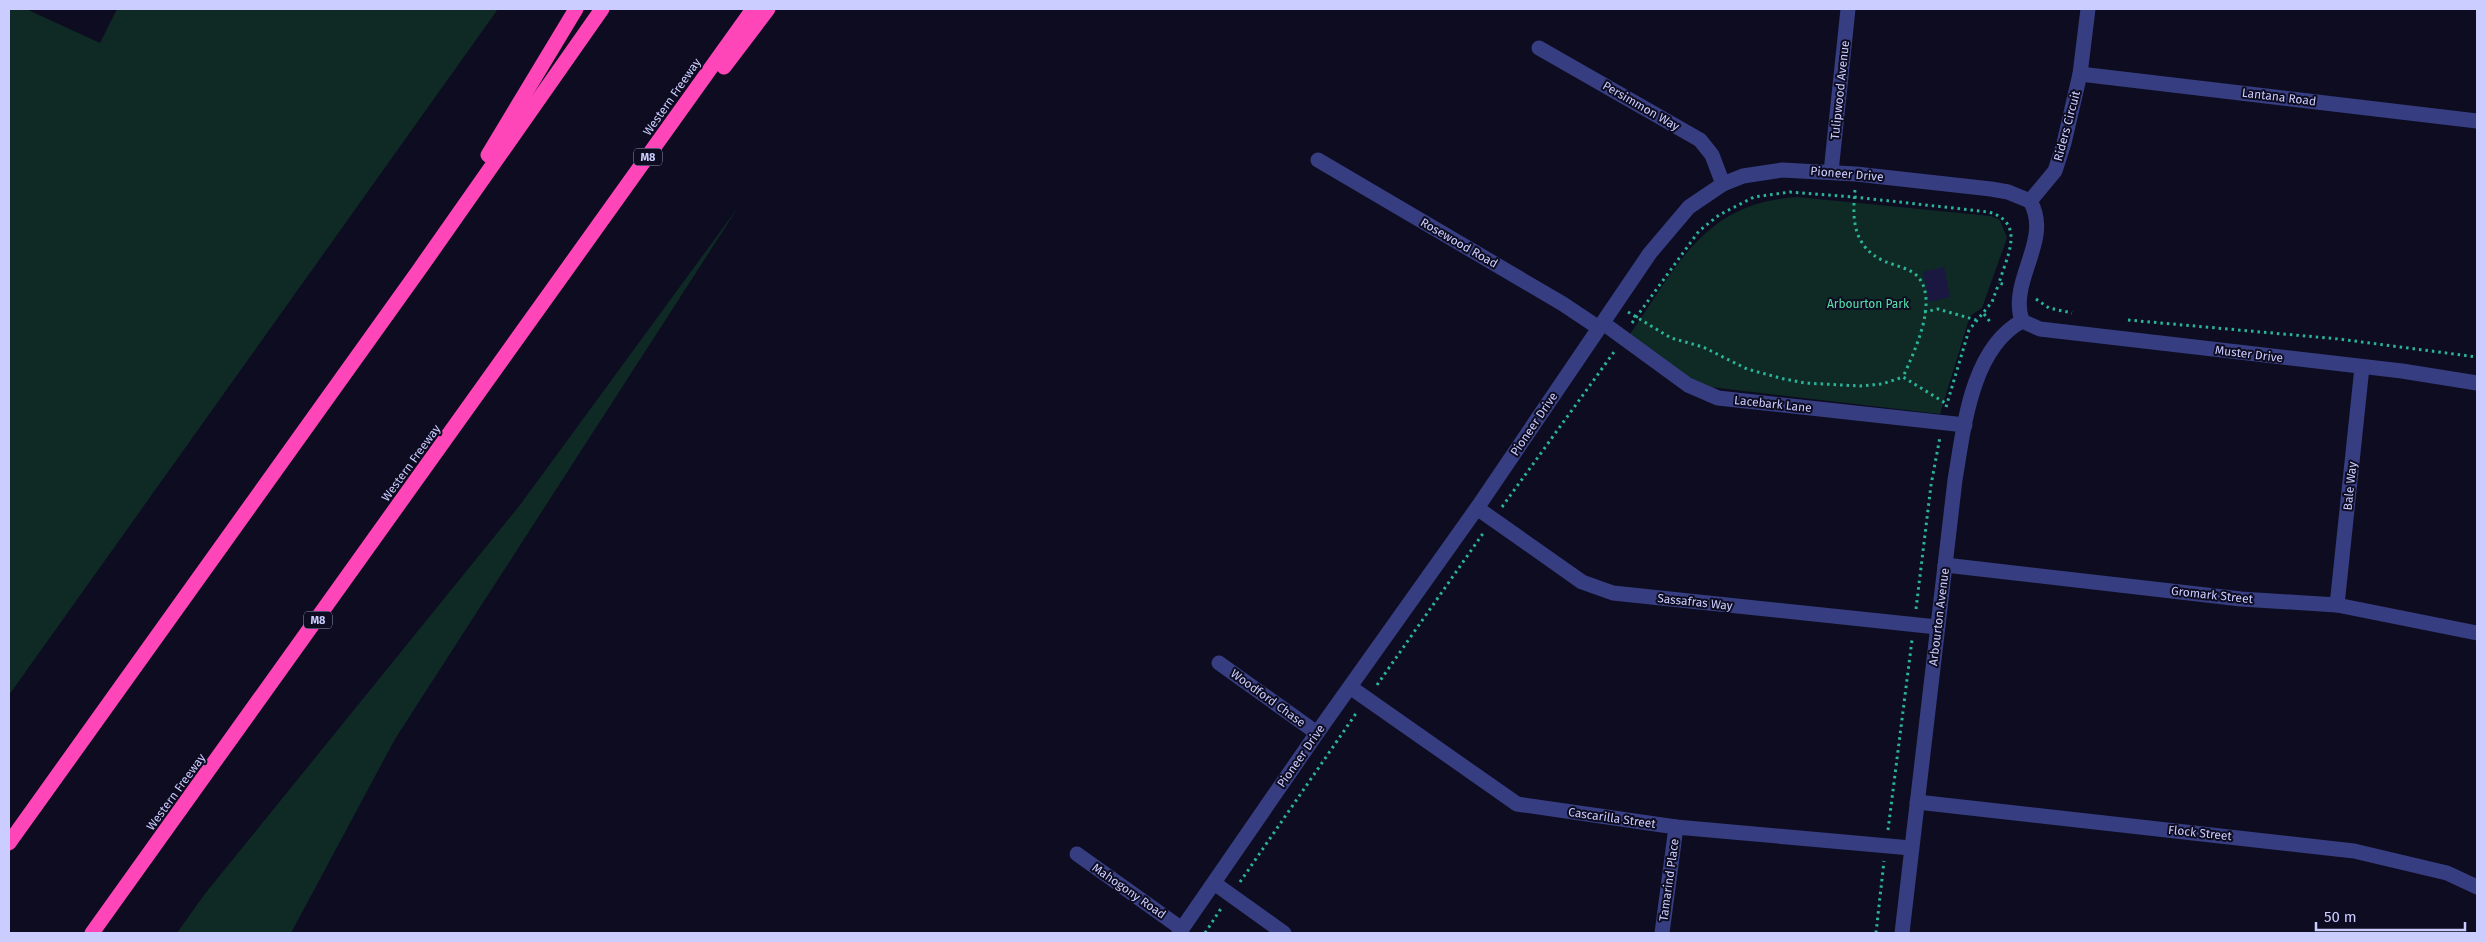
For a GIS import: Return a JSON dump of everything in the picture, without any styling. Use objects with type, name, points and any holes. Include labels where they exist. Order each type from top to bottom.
[{"type":"highway","points":[[418,270],[576,9]]},
{"type":"highway","points":[[9,843],[602,9]]},
{"type":"highway","name":"Western Freeway","points":[[92,933],[753,9]]},
{"type":"highway","points":[[542,305],[768,9]]},
{"type":"street","name":"Tulipwood Avenue","points":[[1831,172],[1848,9]]},
{"type":"street","name":"Riders Circuit","points":[[2030,201],[2055,171],[2064,144],[2080,74],[2088,9]]},
{"type":"street","name":"Persimmon Way","points":[[1539,48],[1700,140],[1712,154],[1724,184]]},
{"type":"street","name":"Lantana Road","points":[[2080,74],[2477,120]]},
{"type":"street","name":"Rosewood Road","points":[[1318,160],[1601,326]]},
{"type":"street","name":"Pioneer Drive","points":[[1180,931],[1350,686],[1477,508],[1650,253],[1689,207],[1724,184],[1760,172],[1807,170],[2008,192],[2030,201]]},
{"type":"street","points":[[2022,320],[2018,305],[2020,289],[2036,237],[2037,212],[2030,201]]},
{"type":"street","name":"Muster Drive","points":[[2022,320],[2040,329],[2477,383]]},
{"type":"street","name":"Arbourton Avenue","points":[[1902,933],[1955,480],[1965,425],[1983,364],[1990,349],[1999,337],[2022,320]]},
{"type":"street","name":"Lacebark Lane","points":[[1601,326],[1623,339],[1688,385],[1718,398],[1965,425]]},
{"type":"street","name":"Bale Way","points":[[2337,606],[2362,368]]},
{"type":"street","name":"Sassafras Way","points":[[1477,508],[1582,582],[1613,593],[1938,627]]},
{"type":"street","name":"Gromark Street","points":[[1945,565],[2241,598],[2337,606],[2477,633]]},
{"type":"street","name":"Woodford Chase","points":[[1219,663],[1317,733]]},
{"type":"street","name":"Cascarilla Street","points":[[1350,686],[1517,804],[1676,827],[1911,848]]},
{"type":"street","name":"Flock Street","points":[[1918,802],[2354,851],[2447,873],[2477,888]]},
{"type":"street","name":"Tamarind Place","points":[[1662,933],[1676,827]]},
{"type":"street","name":"Mahogony Road","points":[[1077,854],[1180,931]]},
{"type":"street","points":[[1214,883],[1284,933]]},
{"type":"path","points":[[1617,303],[1636,318],[1671,338],[1703,347],[1747,369],[1784,379],[1805,383],[1860,386],[1882,384],[1903,376],[1924,325],[1923,289],[1918,278],[1900,266],[1883,261],[1860,239],[1855,231],[1853,217],[1856,174]]},
{"type":"path","points":[[1205,933],[1367,698],[1699,231],[1736,205],[1754,197],[1790,192],[1989,212],[2002,216],[2009,223],[2012,232],[2010,249],[1992,302],[1970,330],[1943,423],[1931,485],[1876,933]]},
{"type":"path","points":[[1999,283],[2020,289],[2050,308],[2073,314]]},
{"type":"path","points":[[1924,312],[1938,310],[1976,320]]},
{"type":"path","points":[[2121,319],[2348,340],[2477,357]]},
{"type":"path","points":[[1903,376],[1947,404]]},
{"type":"green space","points":[[9,9],[26,9],[100,43],[117,9],[498,9],[9,695]]},
{"type":"green space","name":"Arbourton Park","points":[[1797,197],[1991,216],[2000,220],[2007,238],[1982,308],[1970,316],[1940,414],[1710,387],[1690,378],[1630,334],[1679,262],[1716,225],[1738,211],[1765,202]]},
{"type":"green space","points":[[739,206],[395,739],[291,933],[177,933],[204,895],[520,505]]},
{"type":"building","points":[[1944,267],[1950,297],[1929,302],[1923,272]]}]
